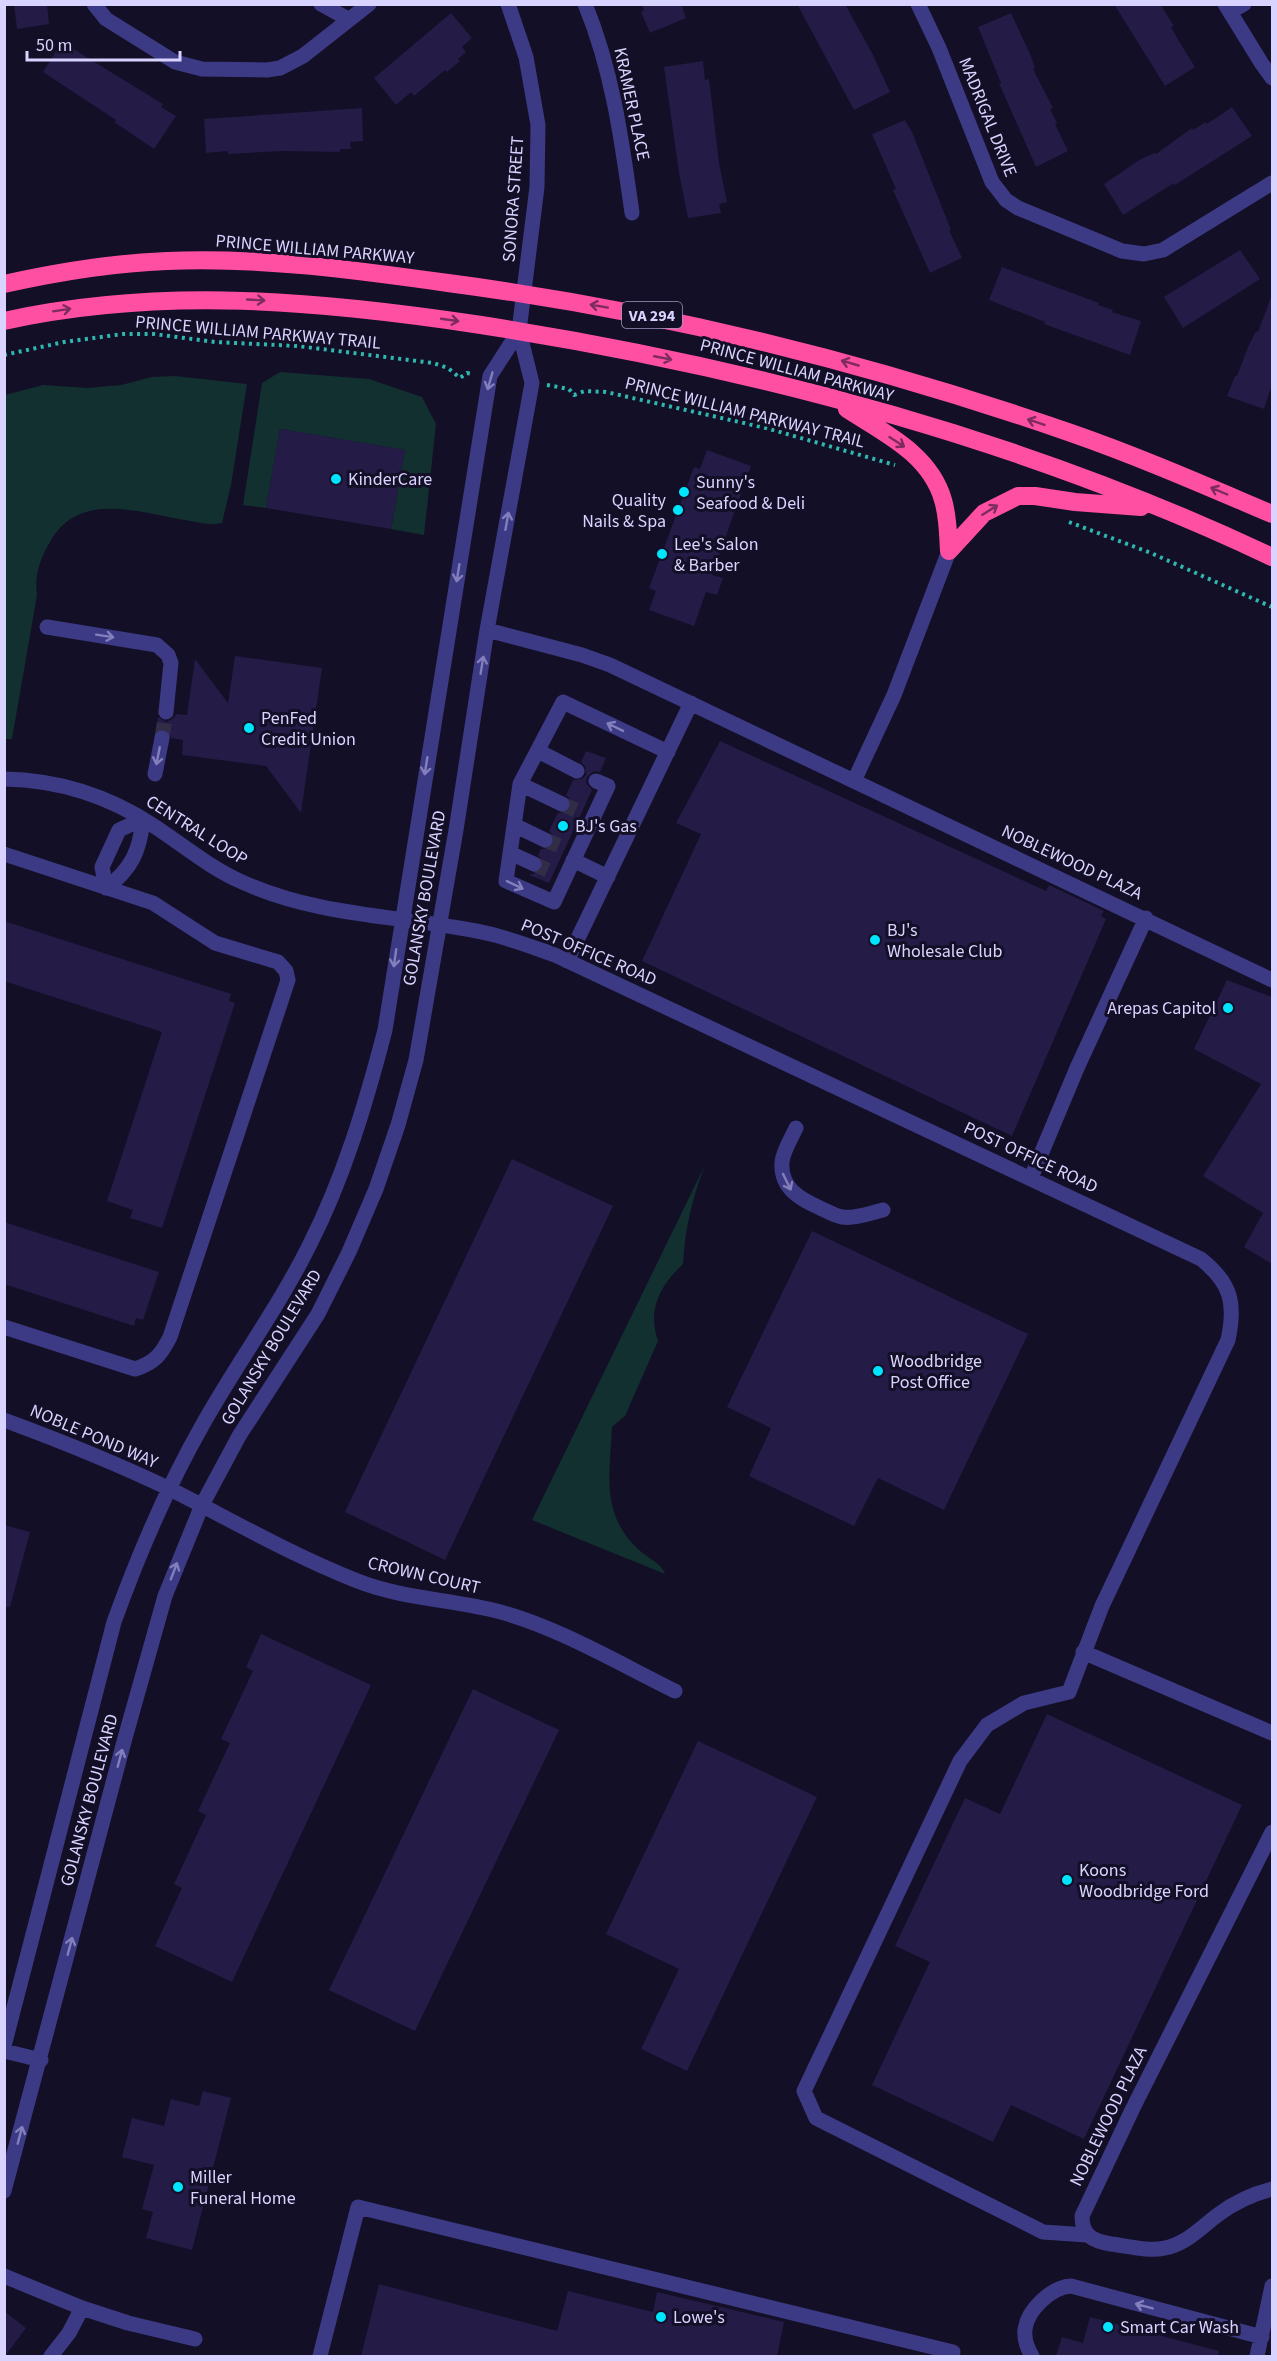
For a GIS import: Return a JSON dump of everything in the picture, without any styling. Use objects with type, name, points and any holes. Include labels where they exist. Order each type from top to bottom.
[{"type":"highway","name":"PRINCE WILLIAM PARKWAY","points":[[4,284],[53,273],[117,265],[168,261],[232,261],[378,273],[525,293],[654,316],[836,359],[912,381],[1072,433],[1154,464],[1272,514]]},
{"type":"highway","name":"PRINCE WILLIAM PARKWAY","points":[[4,321],[98,305],[152,300],[231,299],[346,307],[519,331],[694,364],[831,399],[983,444],[1161,509],[1272,557]]},
{"type":"highway","points":[[831,399],[911,450],[927,468],[944,501],[949,551]]},
{"type":"highway","points":[[949,551],[984,513],[1018,496],[1161,509]]},
{"type":"street","points":[[94,4],[106,19],[175,62],[202,69],[267,70],[280,68],[303,56],[369,4]]},
{"type":"street","points":[[321,4],[348,19]]},
{"type":"street","name":"SONORA STREET","points":[[508,4],[526,57],[538,125],[537,187],[525,293]]},
{"type":"street","name":"KRAMER PLACE","points":[[585,4],[605,59],[613,94],[632,213]]},
{"type":"street","name":"MADRIGAL DRIVE","points":[[918,4],[939,48],[992,182],[1006,200],[1018,208],[1122,251],[1134,254],[1153,254],[1174,245],[1272,183]]},
{"type":"street","points":[[1244,4],[1227,8],[1272,78]]},
{"type":"street","name":"GOLANSKY BOULEVARD","points":[[4,2191],[165,1596],[202,1505],[239,1437],[318,1314],[349,1252],[376,1190],[398,1125],[416,1060],[532,383],[519,331],[525,293]]},
{"type":"street","name":"GOLANSKY BOULEVARD","points":[[4,2046],[114,1622],[134,1565],[168,1489],[204,1422],[274,1311],[311,1242],[336,1187],[361,1116],[385,1030],[490,376],[519,331]]},
{"type":"street","points":[[854,781],[894,695],[949,551]]},
{"type":"street","points":[[47,627],[157,645],[168,655],[171,663],[166,712]]},
{"type":"street","name":"NOBLEWOOD PLAZA","points":[[488,630],[582,655],[610,665],[1146,918],[1272,980]]},
{"type":"street","points":[[596,781],[608,786],[587,816],[572,854],[559,876],[554,902],[506,881],[520,784],[563,702],[668,752]]},
{"type":"street","points":[[567,961],[691,703]]},
{"type":"street","points":[[155,774],[162,738]]},
{"type":"street","points":[[538,751],[577,771]]},
{"type":"street","name":"CENTRAL LOOP","points":[[4,779],[62,785],[97,796],[143,819],[205,862],[278,897],[341,912],[440,926]]},
{"type":"street","points":[[520,784],[562,804]]},
{"type":"street","points":[[143,819],[141,841],[124,875],[106,888],[102,867],[119,830],[143,819]]},
{"type":"street","points":[[514,825],[545,840]]},
{"type":"street","points":[[510,853],[534,864]]},
{"type":"street","points":[[4,854],[153,903],[215,943],[278,962],[286,971],[288,980],[162,1354],[150,1364],[135,1369],[4,1327]]},
{"type":"street","points":[[572,854],[608,876]]},
{"type":"street","points":[[1031,1178],[1077,1068],[1146,918]]},
{"type":"street","name":"POST OFFICE ROAD","points":[[440,926],[517,941],[567,961],[1201,1259],[1215,1270],[1226,1284],[1232,1301],[1233,1319],[1228,1340],[1109,1589],[1069,1692],[1024,1703],[987,1725],[960,1761],[804,2091],[816,2118],[1042,2232],[1087,2235]]},
{"type":"street","points":[[796,1128],[783,1155],[782,1163],[784,1179],[789,1189],[807,1202],[839,1217],[858,1216],[883,1210]]},
{"type":"street","name":"NOBLE POND WAY","points":[[4,1420],[41,1433],[168,1489]]},
{"type":"street","name":"CROWN COURT","points":[[168,1489],[307,1561],[360,1582],[406,1595],[493,1610],[533,1623],[675,1691]]},
{"type":"street","points":[[1083,1652],[1272,1733]]},
{"type":"street","name":"NOBLEWOOD PLAZA","points":[[1087,2235],[1082,2226],[1082,2216],[1133,2108],[1272,1832]]},
{"type":"street","points":[[4,2051],[41,2060]]},
{"type":"street","points":[[1087,2235],[1097,2242],[1146,2249],[1164,2248],[1181,2243],[1197,2234],[1235,2203],[1272,2189]]},
{"type":"street","points":[[320,2356],[358,2207],[952,2352],[951,2356]]},
{"type":"street","points":[[4,2276],[82,2308],[128,2323],[195,2339]]},
{"type":"street","points":[[1032,2356],[1025,2327],[1031,2315],[1047,2296],[1064,2286],[1262,2337]]},
{"type":"street","points":[[1257,2356],[1272,2286]]},
{"type":"street","points":[[51,2356],[69,2333],[82,2308]]},
{"type":"path","name":"PRINCE WILLIAM PARKWAY TRAIL","points":[[4,356],[64,342],[123,334],[154,334],[215,342],[298,346],[433,363],[448,368],[460,378],[467,373]]},
{"type":"path","name":"PRINCE WILLIAM PARKWAY TRAIL","points":[[569,389],[574,395],[585,391],[606,392],[766,428],[882,460]]},
{"type":"path","points":[[1067,521],[1151,553],[1272,607]]},
{"type":"green space","points":[[280,372],[369,379],[422,397],[436,424],[424,535],[391,529],[405,450],[280,429],[266,508],[243,505],[262,383]]},
{"type":"green space","points":[[175,376],[247,384],[231,485],[222,523],[204,523],[130,510],[111,509],[93,510],[77,516],[62,526],[46,548],[39,568],[36,581],[37,595],[12,739],[5,739],[5,395],[43,385],[87,388],[121,385],[152,377]]},
{"type":"green space","points":[[704,1167],[690,1214],[683,1264],[662,1290],[655,1308],[654,1319],[658,1341],[625,1416],[612,1427],[610,1493],[618,1522],[639,1550],[661,1566],[665,1574],[532,1520]]},
{"type":"building","points":[[14,4],[47,4],[49,24],[17,29]]},
{"type":"building","points":[[642,4],[681,4],[686,18],[650,33],[641,12],[644,10]]},
{"type":"building","points":[[797,4],[845,4],[890,92],[854,110]]},
{"type":"building","points":[[1114,4],[1160,4],[1195,67],[1165,86]]},
{"type":"building","points":[[451,13],[472,38],[462,47],[466,52],[458,59],[460,61],[447,72],[445,70],[414,96],[411,92],[396,105],[374,78]]},
{"type":"building","points":[[1011,13],[1030,54],[1035,68],[1033,69],[1053,108],[1050,109],[1057,123],[1055,124],[1068,151],[1036,167],[999,83],[1001,83],[978,27]]},
{"type":"building","points":[[62,42],[163,104],[161,107],[176,116],[154,149],[114,122],[116,120],[43,72]]},
{"type":"building","points":[[703,61],[705,80],[709,79],[719,163],[727,202],[719,204],[721,213],[688,218],[679,173],[664,67]]},
{"type":"building","points":[[1232,107],[1252,136],[1123,215],[1104,184],[1141,159],[1156,154],[1192,128],[1193,130],[1206,122],[1207,124]]},
{"type":"building","points":[[362,108],[363,141],[350,142],[351,149],[340,149],[340,152],[283,151],[228,154],[228,151],[206,153],[204,119]]},
{"type":"building","points":[[905,120],[912,132],[962,258],[930,273],[893,190],[896,189],[872,134]]},
{"type":"building","points":[[1240,250],[1260,279],[1183,328],[1164,297]]},
{"type":"building","points":[[1002,267],[1099,303],[1098,305],[1113,310],[1112,312],[1141,321],[1130,355],[1044,324],[1045,322],[989,300]]},
{"type":"building","points":[[1271,297],[1272,385],[1264,409],[1227,396],[1248,347],[1256,331],[1258,332]]},
{"type":"building","name":"KinderCare","points":[[280,429],[405,450],[391,529],[266,508]]},
{"type":"building","points":[[707,450],[751,466],[712,575],[723,578],[717,595],[706,592],[694,626],[649,610],[656,591],[649,588],[694,467],[700,469]]},
{"type":"building","name":"PenFed Credit Union","points":[[235,656],[322,668],[301,813],[266,766],[182,755],[183,740],[171,738],[169,731],[164,729],[156,730],[158,717],[166,722],[174,718],[176,714],[187,715],[195,659],[228,703]]},
{"type":"building","name":"BJ's Wholesale Club","points":[[720,741],[1046,891],[1049,885],[1104,911],[1101,916],[1106,919],[1012,1136],[642,961],[701,834],[676,823]]},
{"type":"building","name":"BJ's Gas","points":[[586,751],[606,758],[600,772],[594,771],[587,777],[586,783],[592,790],[549,883],[529,875],[543,869],[544,863],[538,855],[541,849],[550,848],[554,844],[553,835],[549,831],[558,813],[567,812],[571,808],[570,799],[566,795],[573,780],[582,779],[586,775],[585,766],[581,762]]},
{"type":"building","points":[[4,921],[231,994],[229,1001],[235,1003],[162,1228],[130,1218],[133,1210],[107,1201],[162,1032],[4,981]]},
{"type":"building","points":[[1227,980],[1272,997],[1272,1264],[1244,1247],[1263,1213],[1203,1176],[1261,1084],[1194,1049]]},
{"type":"building","points":[[512,1159],[613,1206],[445,1560],[345,1512]]},
{"type":"building","points":[[4,1222],[159,1272],[143,1320],[136,1318],[134,1326],[4,1284]]},
{"type":"building","name":"Woodbridge Post Office","points":[[812,1231],[1028,1334],[944,1510],[878,1478],[854,1526],[749,1476],[771,1428],[727,1407]]},
{"type":"building","points":[[4,1525],[30,1532],[10,1607],[4,1607]]},
{"type":"building","points":[[261,1634],[371,1685],[232,1982],[155,1946],[182,1888],[174,1884],[206,1815],[198,1811],[230,1743],[221,1739],[253,1671],[246,1667]]},
{"type":"building","points":[[473,1689],[559,1730],[415,2031],[329,1990]]},
{"type":"building","name":"Koons Woodbridge Ford","points":[[1047,1714],[1242,1805],[1084,2139],[1011,2105],[993,2142],[872,2085],[930,1962],[895,1946],[965,1798],[1000,1814]]},
{"type":"building","points":[[698,1741],[817,1797],[687,2071],[641,2049],[679,1969],[606,1934]]},
{"type":"building","name":"Miller Funeral Home","points":[[203,2091],[231,2098],[192,2250],[146,2238],[153,2212],[142,2209],[154,2165],[122,2157],[132,2118],[164,2126],[171,2099],[199,2106]]},
{"type":"building","name":"Lowe's","points":[[379,2284],[557,2331],[568,2291],[653,2312],[657,2292],[784,2322],[777,2356],[361,2356]]},
{"type":"building","points":[[4,2311],[26,2328],[5,2356],[4,2356]]},
{"type":"building","name":"Smart Car Wash","points":[[1090,2317],[1219,2351],[1218,2356],[1056,2356],[1062,2337],[1083,2343]]},
{"type":"tunnel","points":[[162,738],[166,712]]},
{"type":"tunnel","points":[[562,804],[582,813]]},
{"type":"tunnel","points":[[545,840],[565,848]]},
{"type":"tunnel","points":[[534,864],[554,873]]},
{"type":"place","name":"KinderCare","points":[[336,479]]},
{"type":"place","name":"Sunny's Seafood & Deli","points":[[684,492]]},
{"type":"place","name":"Quality Nails & Spa","points":[[678,510]]},
{"type":"place","name":"Lee's Salon & Barber","points":[[662,554]]},
{"type":"place","name":"PenFed Credit Union","points":[[249,728]]},
{"type":"place","name":"BJ's Gas","points":[[563,826]]},
{"type":"place","name":"BJ's Wholesale Club","points":[[875,940]]},
{"type":"place","name":"Arepas Capitol","points":[[1228,1008]]},
{"type":"place","name":"Woodbridge Post Office","points":[[878,1371]]},
{"type":"place","name":"Koons Woodbridge Ford","points":[[1067,1880]]},
{"type":"place","name":"Miller Funeral Home","points":[[178,2187]]},
{"type":"place","name":"Lowe's","points":[[661,2317]]},
{"type":"place","name":"Smart Car Wash","points":[[1108,2327]]}]
